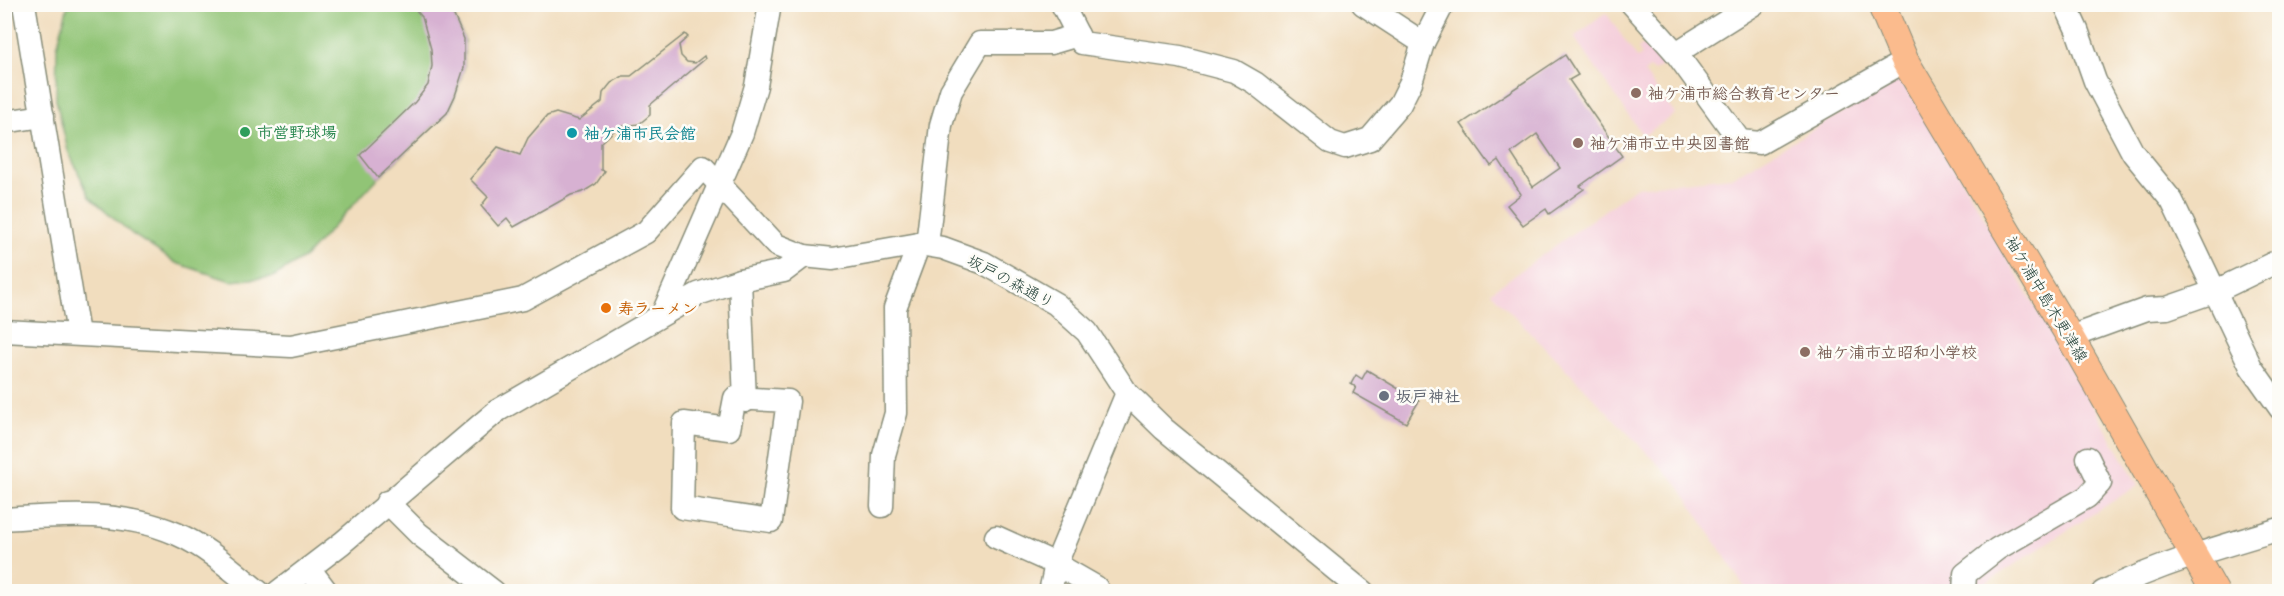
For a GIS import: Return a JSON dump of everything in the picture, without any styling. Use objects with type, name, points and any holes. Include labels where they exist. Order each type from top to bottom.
[{"type":"main road","name":"袖ケ浦中島木更津線","points":[[1881,4],[1905,61],[2070,337],[2215,591]]},
{"type":"street","points":[[4,331],[78,334],[24,4]]},
{"type":"street","points":[[663,313],[742,133],[756,86],[770,4]]},
{"type":"street","points":[[1062,4],[1082,43],[1180,57],[1234,71],[1255,83],[1330,142],[1346,147],[1370,138],[1400,104],[1411,82],[1423,43],[1443,4]]},
{"type":"street","points":[[1363,4],[1423,43]]},
{"type":"street","points":[[1632,4],[1676,53],[1740,141],[1760,143],[1905,61]]},
{"type":"street","points":[[1676,53],[1754,4]]},
{"type":"street","points":[[2065,4],[2095,81],[2133,153],[2172,201],[2251,367],[2280,408]]},
{"type":"street","points":[[882,506],[884,455],[896,413],[895,308],[923,244],[941,125],[951,91],[980,43],[1051,43],[1078,35]]},
{"type":"street","points":[[4,122],[43,116]]},
{"type":"street","name":"坂戸の森通り","points":[[78,334],[291,346],[523,299],[646,232],[703,166],[776,245],[804,256],[833,259],[923,244],[943,248],[984,262],[1056,304],[1087,332],[1127,393],[1164,429],[1363,591]]},
{"type":"street","points":[[278,591],[342,543],[387,502],[497,411],[698,294],[740,280],[784,271],[804,256]]},
{"type":"street","points":[[2070,337],[2147,309],[2167,308],[2216,291],[2280,260]]},
{"type":"street","points":[[740,280],[745,401]]},
{"type":"street","points":[[1050,591],[1056,564],[1127,393]]},
{"type":"street","points":[[735,398],[745,401],[788,401],[771,521],[682,508],[684,423],[729,429],[735,398]]},
{"type":"street","points":[[1964,591],[1965,574],[1997,549],[2087,497],[2100,483],[2088,458]]},
{"type":"street","points":[[387,502],[419,534],[494,591]]},
{"type":"street","points":[[4,519],[79,514],[142,524],[176,534],[203,549],[259,591]]},
{"type":"street","points":[[2103,591],[2142,572],[2280,529]]},
{"type":"street","points":[[996,537],[1056,564],[1099,591]]},
{"type":"street","points":[[309,568],[327,591]]},
{"type":"shaded area","name":"袖ケ浦市総合教育センター","points":[[1606,13],[1637,58],[1642,55],[1638,49],[1648,42],[1665,63],[1654,71],[1649,68],[1644,73],[1675,114],[1643,136],[1574,37]]},
{"type":"shaded area","name":"袖ケ浦市立昭和小学校","points":[[1903,77],[2138,485],[1973,591],[1747,591],[1679,486],[1491,292],[1637,187],[1732,177]]},
{"type":"green space","name":"市営野球場","points":[[68,5],[449,5],[464,39],[464,68],[447,113],[378,178],[305,257],[273,277],[231,281],[176,263],[132,234],[90,197],[68,151],[56,100],[57,47]]},
{"type":"building","points":[[410,4],[449,4],[464,39],[464,68],[447,113],[378,178],[360,155],[415,102],[428,85],[432,66],[431,49],[422,17]]},
{"type":"building","name":"袖ケ浦市民会館","points":[[685,34],[688,37],[679,45],[681,56],[687,62],[695,63],[704,56],[705,59],[650,105],[650,115],[639,124],[618,127],[601,143],[601,170],[605,171],[596,184],[583,192],[571,195],[514,227],[507,218],[498,226],[481,206],[488,197],[470,179],[498,147],[520,155],[528,138],[547,116],[556,113],[579,120],[602,102],[603,93],[611,83],[623,76],[631,76]]},
{"type":"building","name":"袖ケ浦市立中央図書館","points":[[1565,55],[1578,75],[1569,80],[1622,156],[1580,186],[1584,189],[1549,214],[1546,209],[1523,225],[1507,205],[1521,194],[1499,160],[1491,166],[1461,124]],"holes":[[[1537,134],[1560,168],[1533,187],[1511,153]]]},
{"type":"building","points":[[1367,370],[1419,401],[1406,423],[1353,393],[1356,387],[1351,384],[1356,375],[1362,379]]},
{"type":"place","name":"袖ケ浦市総合教育センター","points":[[1636,93]]},
{"type":"place","name":"市営野球場","points":[[245,132]]},
{"type":"place","name":"袖ケ浦市民会館","points":[[572,133]]},
{"type":"place","name":"袖ケ浦市立中央図書館","points":[[1578,143]]},
{"type":"place","name":"寿ラーメン","points":[[606,308]]},
{"type":"place","name":"袖ケ浦市立昭和小学校","points":[[1805,352]]},
{"type":"place","name":"坂戸神社","points":[[1384,396]]}]
